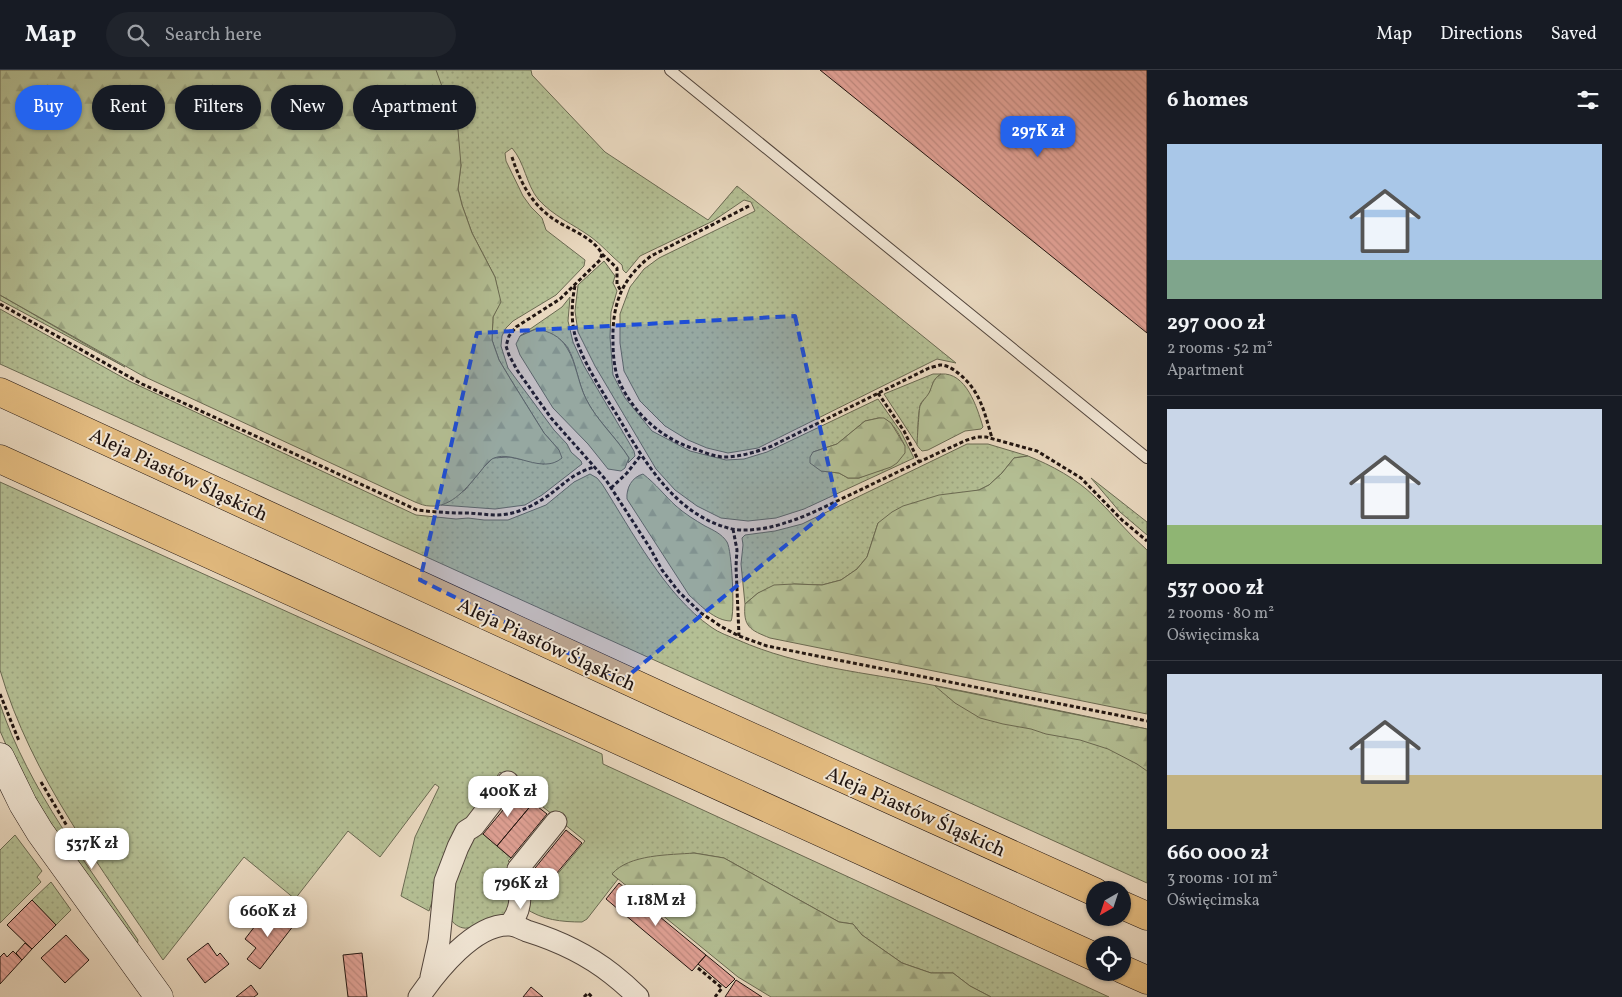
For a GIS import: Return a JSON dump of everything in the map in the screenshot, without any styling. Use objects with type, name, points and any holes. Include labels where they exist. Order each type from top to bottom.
[{"type":"highway","name":"Aleja Piastów Śląskich","points":[[0,392],[674,702],[1086,888]]},
{"type":"highway","points":[[0,459],[1086,953]]},
{"type":"highway","points":[[1131,908],[1147,916]]},
{"type":"highway","points":[[1131,973],[1147,980]]},
{"type":"street","points":[[10,750],[23,804],[40,832],[159,997]]},
{"type":"street","points":[[424,989],[439,941],[443,897],[450,865],[466,831],[474,826],[508,782]]},
{"type":"street","points":[[509,925],[519,911],[518,869],[556,822]]},
{"type":"street","points":[[424,989],[448,960],[470,940],[487,930],[509,925],[541,935],[586,957],[612,974],[638,997]]},
{"type":"lane","points":[[670,70],[1147,458]]},
{"type":"path","points":[[512,156],[526,191],[537,206],[599,248],[602,254],[617,268],[617,284],[621,291]]},
{"type":"path","points":[[749,206],[651,256],[639,265],[621,291],[613,320],[613,354],[617,375],[637,410],[652,426],[687,447],[722,457],[755,452],[772,446],[929,368],[942,365],[951,368],[967,380],[974,389],[985,414],[992,438]]},
{"type":"path","points":[[602,254],[600,260],[560,299],[516,326],[509,336],[506,346],[517,370],[551,418],[611,488],[662,570],[679,592],[701,613],[739,636],[767,646],[1147,721]]},
{"type":"path","points":[[576,284],[572,297],[574,332],[587,363],[641,455],[664,485],[696,514],[713,523],[734,529],[749,529],[788,522],[977,437],[992,438],[1037,451],[1075,473],[1122,520],[1147,541]]},
{"type":"path","points":[[0,304],[142,384],[416,510],[454,514],[465,512],[498,515],[520,511],[545,498],[570,478],[594,467]]},
{"type":"path","points":[[878,393],[904,431],[920,462]]},
{"type":"path","points":[[611,488],[627,473],[641,455]]},
{"type":"path","points":[[734,529],[737,550],[739,636]]},
{"type":"path","points":[[0,694],[10,750]]},
{"type":"path","points":[[38,777],[72,834]]},
{"type":"path","points":[[698,968],[722,988],[715,997]]},
{"type":"path","points":[[584,997],[588,993],[592,997]]},
{"type":"highlighted area","points":[[795,316],[837,503],[623,680],[420,580],[477,333]]},
{"type":"green space","points":[[0,70],[436,70],[442,85],[353,85],[353,130],[458,130],[461,165],[458,189],[462,205],[472,233],[495,277],[501,302],[493,317],[492,340],[499,360],[544,433],[559,450],[562,458],[554,463],[546,464],[502,456],[494,458],[452,500],[438,506],[422,505],[143,376],[0,295]]},
{"type":"green space","points":[[436,70],[531,70],[532,75],[605,152],[708,220],[737,186],[956,363],[937,359],[758,448],[728,453],[707,448],[688,440],[665,426],[640,401],[624,371],[620,343],[620,314],[630,287],[644,269],[659,258],[755,211],[751,202],[744,200],[713,221],[640,256],[626,273],[622,265],[595,240],[557,215],[538,199],[520,160],[512,148],[505,153],[506,161],[523,196],[542,218],[546,230],[585,260],[584,266],[556,295],[513,321],[506,328],[502,336],[501,346],[508,368],[582,464],[542,495],[525,505],[495,509],[441,505],[465,490],[493,458],[509,457],[544,464],[559,450],[544,433],[511,380],[499,360],[492,340],[493,317],[500,302],[495,277],[472,233],[462,205],[458,189],[461,165],[452,130],[476,130],[476,85],[440,85]]},
{"type":"green space","points":[[604,261],[615,276],[613,283],[617,291],[611,312],[610,337],[613,375],[625,398],[652,431],[690,451],[726,460],[744,459],[767,452],[878,399],[901,432],[914,458],[804,509],[776,518],[748,521],[721,518],[697,506],[675,490],[656,469],[595,366],[578,332],[575,311],[578,285]],"holes":[[[879,418],[892,424],[905,446],[883,470],[859,478],[848,478],[839,473],[821,471],[813,452],[837,444],[865,421]]]},
{"type":"green space","points":[[0,295],[125,367],[0,300]]},
{"type":"green space","points":[[570,297],[568,321],[573,342],[584,366],[634,451],[635,456],[628,463],[629,458],[586,399],[571,354],[565,344],[553,336],[535,329],[520,336],[562,307]]},
{"type":"green space","points":[[0,309],[129,381],[416,515],[456,519],[508,520],[546,505],[574,482],[590,474],[602,484],[664,580],[694,614],[714,629],[761,649],[809,663],[932,685],[1147,729],[1147,883],[0,364]]},
{"type":"green space","points":[[536,329],[554,335],[567,348],[590,407],[629,458],[625,468],[621,471],[608,469],[588,444],[553,408],[520,355],[516,344],[520,336]]},
{"type":"green space","points":[[933,374],[941,374],[934,380],[929,394],[920,406],[918,446],[884,394]]},
{"type":"green space","points":[[941,374],[950,375],[964,385],[974,401],[983,427],[981,429],[965,431],[928,450],[922,451],[917,445],[920,406],[929,393],[934,381]]},
{"type":"green space","points":[[884,418],[891,423],[905,446],[905,453],[891,467],[859,478],[848,478],[839,473],[821,471],[810,463],[810,457],[813,452],[837,444],[865,421]]},
{"type":"green space","points":[[967,444],[988,444],[1028,456],[1014,458],[989,485],[979,490],[960,494],[878,523],[867,557],[857,569],[841,580],[822,585],[794,584],[758,593],[745,604],[741,564],[742,538],[745,535],[775,531],[802,524]]},
{"type":"green space","points":[[1028,456],[1055,468],[1088,490],[1147,550],[1147,714],[770,638],[757,633],[749,627],[745,618],[745,604],[758,593],[774,585],[822,585],[841,580],[857,569],[867,557],[878,523],[892,512],[903,506],[939,495],[979,490],[989,485],[1014,458]]},
{"type":"green space","points":[[643,474],[679,509],[717,532],[727,542],[732,582],[733,607],[731,621],[714,615],[689,595],[627,499],[630,483]]},
{"type":"green space","points":[[1091,478],[1147,522],[1147,535],[1120,512]]},
{"type":"green space","points":[[0,482],[602,754],[603,764],[1109,997],[991,997],[970,986],[953,973],[931,973],[902,963],[862,935],[853,924],[839,922],[724,858],[694,853],[612,874],[618,879],[587,919],[582,922],[545,918],[525,908],[525,880],[530,875],[546,888],[585,841],[500,772],[463,824],[443,868],[429,911],[401,896],[415,837],[439,787],[435,784],[380,857],[348,831],[295,899],[244,857],[163,960],[70,821],[30,748],[13,709],[0,670]]},
{"type":"green space","points":[[935,686],[1147,729],[1147,771],[1108,749],[1080,740],[980,718],[955,703]]},
{"type":"green space","points":[[0,704],[12,736],[43,797],[138,940],[137,947],[55,835],[11,756],[0,731]]},
{"type":"green space","points":[[483,834],[511,858],[508,861],[513,865],[513,894],[505,914],[483,924],[463,928],[451,920],[449,894],[473,838]]},
{"type":"green space","points":[[15,835],[42,871],[37,877],[41,882],[0,923],[0,850]]},
{"type":"green space","points":[[694,853],[724,858],[839,922],[853,924],[862,935],[902,963],[931,973],[953,973],[970,986],[991,997],[771,997],[738,977],[612,874],[619,867],[639,859]]},
{"type":"green space","points":[[51,882],[71,910],[56,925],[32,900]]},
{"type":"building","points":[[820,70],[1147,70],[1147,333]]},
{"type":"building","points":[[519,791],[533,803],[497,846],[483,834]]},
{"type":"building","points":[[533,803],[547,814],[511,858],[497,846]]},
{"type":"building","points":[[566,830],[582,843],[546,886],[531,873]]},
{"type":"building","points":[[619,883],[706,955],[692,971],[606,899]]},
{"type":"building","points":[[32,900],[56,925],[32,949],[7,925]]},
{"type":"building","points":[[284,911],[297,921],[260,969],[247,959],[256,948],[245,939],[262,917],[274,925]]},
{"type":"building","points":[[66,935],[89,960],[65,983],[41,958]]},
{"type":"building","points":[[25,943],[32,949],[22,960],[16,953]]},
{"type":"building","points":[[208,943],[217,956],[220,953],[229,964],[205,983],[187,959]]},
{"type":"building","points":[[13,951],[22,960],[0,984],[0,957],[4,953],[7,957]]},
{"type":"building","points":[[362,953],[367,997],[348,997],[343,955]]},
{"type":"building","points":[[706,955],[735,979],[726,988],[698,964]]},
{"type":"building","points":[[736,980],[762,997],[725,997]]},
{"type":"building","points":[[251,985],[258,994],[254,997],[236,997]]},
{"type":"building","points":[[531,987],[543,997],[523,997]]}]
